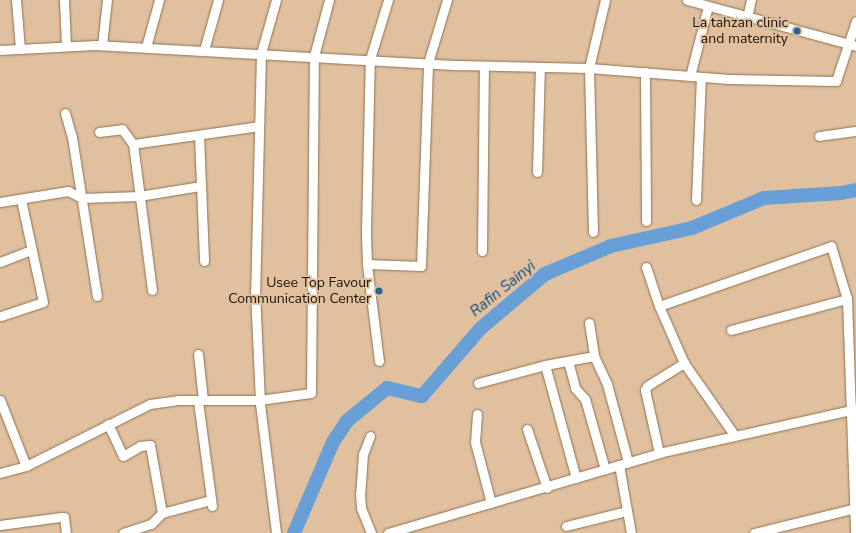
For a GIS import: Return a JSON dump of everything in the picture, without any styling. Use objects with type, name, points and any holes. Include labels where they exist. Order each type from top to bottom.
[{"type":"street","points":[[16,0],[20,49]]},
{"type":"street","points":[[64,0],[66,46]]},
{"type":"street","points":[[102,45],[107,0]]},
{"type":"street","points":[[146,47],[159,0]]},
{"type":"street","points":[[204,50],[218,0]]},
{"type":"street","points":[[276,0],[261,53],[255,292],[259,400],[272,517],[276,533]]},
{"type":"street","points":[[0,473],[26,466],[150,404],[178,400],[259,400],[311,394],[314,56],[329,0]]},
{"type":"street","points":[[379,361],[367,264],[370,59],[388,0]]},
{"type":"street","points":[[367,264],[421,266],[428,63],[447,0]]},
{"type":"street","points":[[593,232],[589,68],[605,0]]},
{"type":"street","points":[[687,0],[853,45]]},
{"type":"street","points":[[747,17],[751,0]]},
{"type":"street","points":[[690,76],[708,6]]},
{"type":"street","points":[[0,50],[102,45],[484,66],[589,68],[701,77],[836,82],[853,45],[856,21]]},
{"type":"street","points":[[482,251],[484,66]]},
{"type":"street","points":[[537,172],[540,67]]},
{"type":"street","points":[[645,72],[646,221]]},
{"type":"street","points":[[696,200],[701,77]]},
{"type":"street","points":[[65,113],[82,198],[97,296]]},
{"type":"street","points":[[132,144],[259,126]]},
{"type":"street","points":[[99,132],[122,129],[132,144],[152,290]]},
{"type":"street","points":[[819,136],[856,131]]},
{"type":"street","points":[[199,135],[204,261]]},
{"type":"street","points":[[0,202],[68,191],[82,198],[140,196],[201,186]]},
{"type":"street","points":[[1,316],[43,302],[21,199]]},
{"type":"street","points":[[659,306],[831,246],[847,299],[854,410],[855,533]]},
{"type":"street","points":[[0,262],[32,250]]},
{"type":"street","points":[[646,267],[659,306],[684,363],[735,436]]},
{"type":"street","points":[[731,330],[847,299]]},
{"type":"street","points":[[589,324],[594,356],[609,391],[623,463],[627,511],[631,533]]},
{"type":"street","points":[[123,533],[152,524],[162,513],[212,503],[201,400],[198,354]]},
{"type":"street","points":[[478,383],[545,365],[594,356]]},
{"type":"street","points":[[568,361],[575,388],[585,399],[605,469]]},
{"type":"street","points":[[659,452],[645,390],[647,386],[684,363]]},
{"type":"street","points":[[545,365],[576,478]]},
{"type":"street","points":[[0,400],[26,466]]},
{"type":"street","points":[[388,533],[547,488],[659,452],[854,410]]},
{"type":"street","points":[[478,414],[475,442],[491,504]]},
{"type":"street","points":[[108,424],[123,456],[140,446],[150,445],[162,513]]},
{"type":"street","points":[[527,429],[547,488]]},
{"type":"street","points":[[370,436],[363,454],[360,493],[361,508],[371,533]]},
{"type":"street","points":[[754,533],[855,508]]},
{"type":"street","points":[[566,526],[627,511]]},
{"type":"street","points":[[0,525],[64,517],[66,533]]},
{"type":"waterway","name":"Rafin Sainyi","points":[[294,533],[333,442],[347,421],[387,388],[422,396],[481,328],[545,274],[611,246],[692,228],[764,198],[841,193],[856,190]]},
{"type":"place","name":"La tahzan clinic and maternity","points":[[797,31]]},
{"type":"place","name":"Usee Top Favour Communication Center","points":[[379,291]]}]
